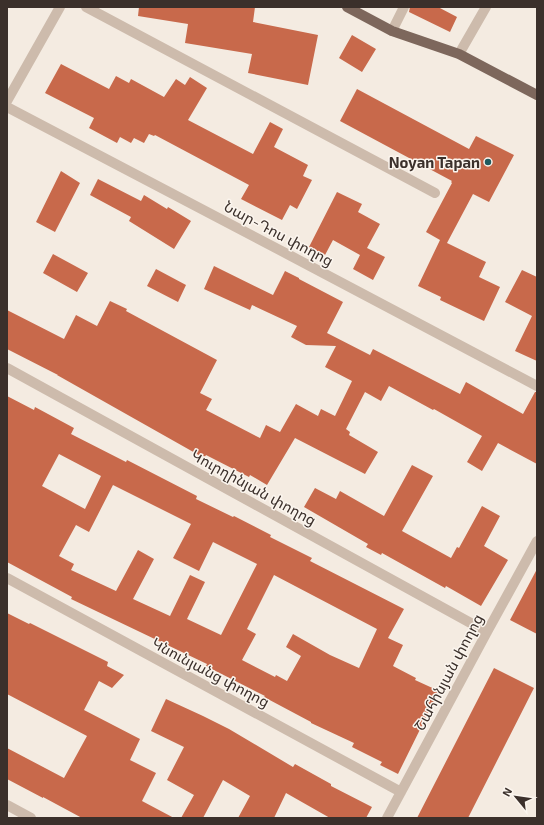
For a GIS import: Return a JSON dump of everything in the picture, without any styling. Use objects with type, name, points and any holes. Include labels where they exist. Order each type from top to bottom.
[{"type":"main road","points":[[347,7],[392,31],[459,54],[537,95]]},
{"type":"street","points":[[7,101],[60,7]]},
{"type":"street","points":[[86,7],[435,193]]},
{"type":"street","points":[[392,31],[404,7]]},
{"type":"street","points":[[459,54],[486,7]]},
{"type":"street","name":"Նար-Դոս փողոց","points":[[7,107],[537,386]]},
{"type":"street","name":"Կուրղինյան փողոց","points":[[7,368],[487,632]]},
{"type":"street","name":"Շահինյան փողոց","points":[[387,818],[537,541]]},
{"type":"street","name":"Կնունյանց փողոց","points":[[7,578],[401,792]]},
{"type":"street","points":[[7,806],[31,818]]},
{"type":"building","points":[[139,7],[255,7],[253,22],[318,35],[308,85],[248,73],[252,54],[185,43],[188,24],[138,16]]},
{"type":"building","points":[[410,7],[438,7],[457,17],[450,32],[409,12]]},
{"type":"building","points":[[352,35],[376,49],[362,72],[339,58]]},
{"type":"building","points":[[61,64],[109,89],[116,76],[129,83],[131,79],[164,97],[176,79],[185,85],[190,77],[207,88],[188,120],[253,154],[270,122],[283,129],[274,147],[308,165],[303,176],[312,180],[297,209],[290,205],[282,220],[241,199],[249,185],[155,135],[149,134],[144,143],[134,138],[131,143],[120,137],[117,143],[89,128],[94,118],[45,93]]},
{"type":"building","points":[[357,89],[469,149],[476,136],[514,155],[489,202],[473,194],[447,243],[486,262],[479,277],[500,287],[484,321],[440,300],[441,297],[418,286],[440,240],[426,232],[452,181],[340,121]]},
{"type":"building","points":[[61,171],[80,183],[55,232],[36,222]]},
{"type":"building","points":[[98,179],[141,201],[144,195],[191,221],[174,249],[129,221],[131,217],[90,195]]},
{"type":"building","points":[[337,192],[362,204],[358,212],[380,224],[367,248],[385,257],[373,280],[353,269],[360,255],[333,240],[325,255],[309,247]]},
{"type":"building","points":[[53,254],[88,273],[77,292],[43,273]]},
{"type":"building","points":[[214,266],[273,295],[285,271],[299,278],[343,302],[327,333],[370,355],[373,349],[460,394],[466,382],[523,414],[535,392],[537,392],[537,464],[498,443],[482,471],[467,462],[482,436],[389,386],[381,401],[365,392],[346,429],[350,432],[349,435],[378,452],[365,474],[295,438],[267,485],[250,475],[249,477],[206,455],[204,458],[58,375],[7,349],[7,310],[64,339],[76,315],[97,326],[110,301],[127,309],[126,311],[217,360],[200,393],[212,399],[206,410],[260,438],[266,425],[280,432],[296,404],[318,416],[321,409],[335,416],[352,381],[325,367],[336,346],[306,345],[291,337],[297,326],[252,305],[250,310],[204,289]]},
{"type":"building","points":[[156,269],[186,285],[178,302],[147,286]]},
{"type":"building","points":[[522,270],[537,277],[537,361],[515,351],[532,316],[505,302]]},
{"type":"building","points":[[7,396],[34,410],[35,407],[74,428],[71,434],[126,462],[127,460],[197,496],[196,499],[271,535],[270,537],[312,558],[310,561],[404,609],[388,638],[403,645],[393,666],[416,678],[415,680],[439,691],[398,774],[380,765],[382,762],[352,747],[354,743],[311,723],[264,697],[265,696],[206,666],[207,664],[71,599],[72,597],[7,562]],"holes":[[[59,454],[101,476],[85,509],[42,486]],[[113,485],[191,524],[173,558],[199,571],[213,542],[257,564],[221,635],[187,619],[205,582],[190,575],[170,616],[133,599],[154,559],[138,550],[116,591],[71,570],[74,564],[59,556],[76,525],[89,532]],[[274,575],[377,629],[359,668],[330,655],[293,634],[286,647],[301,656],[287,681],[276,675],[275,677],[242,660],[256,634],[247,629]]]},
{"type":"building","points":[[412,465],[433,476],[402,531],[451,558],[457,547],[459,548],[482,506],[500,516],[484,546],[508,560],[481,606],[382,553],[381,555],[366,547],[368,544],[304,507],[315,488],[336,499],[340,491],[384,516]]},
{"type":"building","points":[[537,569],[537,634],[510,620]]},
{"type":"building","points":[[7,613],[108,662],[107,666],[124,675],[112,688],[99,681],[84,710],[140,739],[130,760],[156,773],[142,801],[174,818],[82,818],[7,779],[7,748],[64,778],[87,736],[7,694]]},
{"type":"building","points":[[494,668],[534,688],[468,818],[417,818]]},
{"type":"building","points":[[166,699],[229,729],[293,767],[295,764],[331,784],[331,786],[372,807],[366,818],[330,818],[286,793],[274,818],[238,818],[250,796],[223,780],[203,818],[181,818],[194,795],[167,780],[184,747],[151,731]]},
{"type":"place","name":"Noyan Tapan","points":[[488,162]]}]
